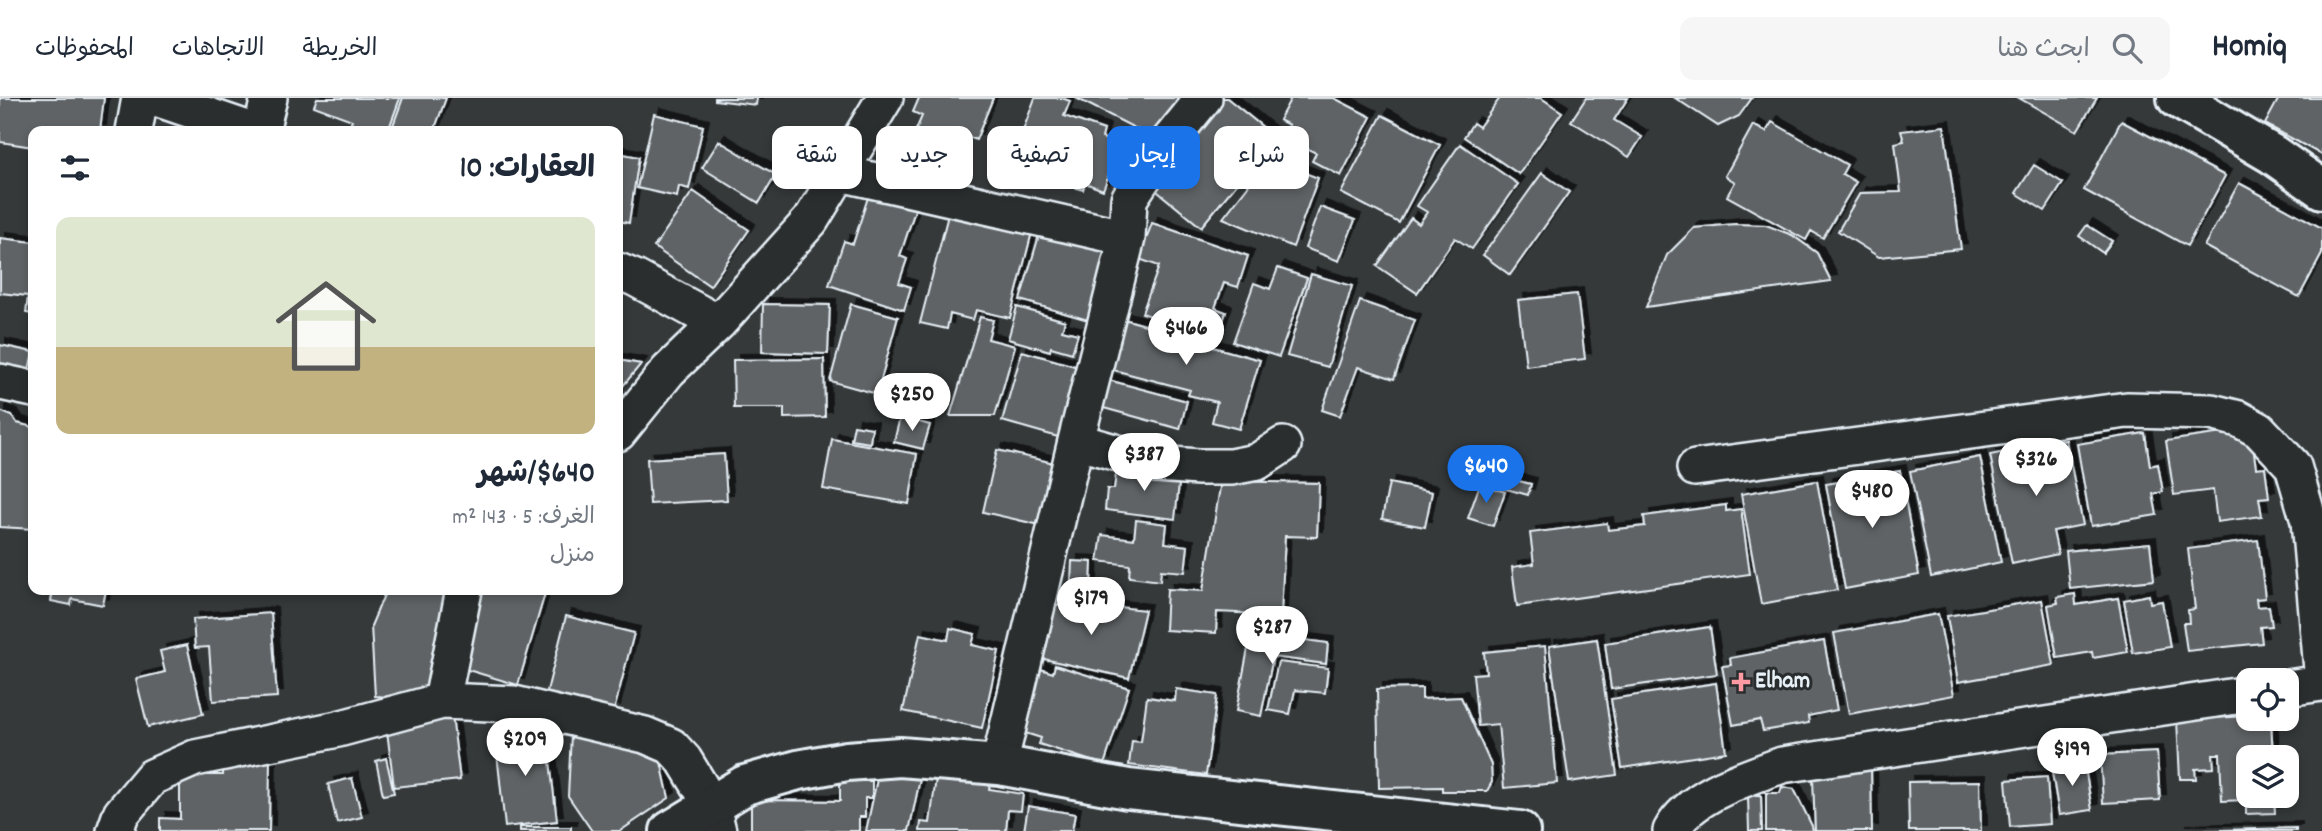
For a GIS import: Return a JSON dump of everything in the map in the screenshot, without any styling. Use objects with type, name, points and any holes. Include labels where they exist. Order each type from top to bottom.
[{"type":"street","points":[[135,126],[140,98]]},
{"type":"street","points":[[156,98],[238,126]]},
{"type":"street","points":[[262,126],[269,98]]},
{"type":"street","points":[[862,137],[886,98]]},
{"type":"street","points":[[999,765],[1127,238],[1129,199],[1160,152],[1204,98]]},
{"type":"street","points":[[2177,98],[2272,154],[2322,189]]},
{"type":"street","points":[[862,178],[1127,238]]},
{"type":"street","points":[[623,427],[668,371],[718,323],[811,220],[830,189]]},
{"type":"street","points":[[623,273],[718,323]]},
{"type":"street","points":[[0,382],[28,388]]},
{"type":"street","points":[[1695,468],[2127,410],[2211,412],[2239,419],[2259,430],[2293,466],[2309,521],[2322,670]]},
{"type":"street","points":[[1076,441],[1156,464],[1199,467],[1231,467],[1256,462],[1283,444]]},
{"type":"street","points":[[442,701],[463,595]]},
{"type":"street","points":[[2299,686],[2322,683]]},
{"type":"street","points":[[1671,831],[1701,800],[1738,780],[1782,765],[2236,696]]},
{"type":"street","points":[[115,831],[121,814],[152,778],[195,758],[338,729],[442,701],[514,704],[645,735],[671,747],[684,760],[715,819]]},
{"type":"street","points":[[670,831],[715,819],[745,785],[798,770],[847,761],[900,757],[999,765],[1128,789],[1520,831]]},
{"type":"building","points":[[0,98],[104,98],[101,126],[28,126],[28,146],[0,142]]},
{"type":"building","points":[[317,98],[400,98],[390,126],[350,126],[352,120],[314,106]]},
{"type":"building","points":[[403,98],[446,98],[436,126],[393,126]]},
{"type":"building","points":[[715,98],[757,98],[756,105]]},
{"type":"building","points":[[919,98],[993,98],[976,140],[973,139],[973,126],[918,126],[922,116],[913,112]]},
{"type":"building","points":[[1035,98],[1062,98],[1070,101],[1064,116],[1093,126],[1025,126]]},
{"type":"building","points":[[1076,98],[1178,98],[1163,126],[1131,126]]},
{"type":"building","points":[[1219,98],[1227,98],[1261,126],[1214,126],[1214,189],[1232,189],[1201,227],[1154,189],[1200,189],[1200,126],[1195,126]]},
{"type":"building","points":[[1291,98],[1334,98],[1371,117],[1341,176],[1312,161],[1316,153],[1309,149],[1309,126],[1288,126],[1279,120]]},
{"type":"building","points":[[1500,98],[1541,98],[1562,112],[1519,174],[1464,137],[1473,123],[1479,127]]},
{"type":"building","points":[[1586,98],[1628,98],[1614,120],[1642,137],[1629,157],[1571,121]]},
{"type":"building","points":[[1675,98],[1752,98],[1739,116],[1718,126]]},
{"type":"building","points":[[2019,98],[2097,98],[2077,131]]},
{"type":"building","points":[[2279,98],[2322,98],[2322,155],[2265,124]]},
{"type":"building","points":[[654,114],[703,126],[689,189],[679,186],[677,197],[637,188]]},
{"type":"building","points":[[1382,115],[1440,145],[1399,223],[1341,193]]},
{"type":"building","points":[[2121,121],[2225,176],[2187,246],[2084,190]]},
{"type":"building","points":[[1772,122],[1847,165],[1842,174],[1856,182],[1823,238],[1811,231],[1806,240],[1727,196],[1735,182],[1725,176],[1753,125],[1766,132]]},
{"type":"building","points":[[1093,126],[1104,130],[1102,138],[1107,140],[1107,179],[1103,190],[1093,186]]},
{"type":"building","points":[[1944,126],[1961,249],[1879,257],[1838,231],[1860,193],[1901,192],[1895,143],[1904,141],[1901,131]]},
{"type":"building","points":[[719,141],[772,173],[772,182],[759,203],[702,168]]},
{"type":"building","points":[[1460,144],[1518,184],[1472,249],[1455,238],[1417,293],[1377,266],[1411,218],[1419,224],[1427,212],[1417,206]]},
{"type":"building","points":[[623,154],[639,157],[629,223],[623,222]]},
{"type":"building","points":[[2034,165],[2063,183],[2045,211],[2016,193]]},
{"type":"building","points":[[1542,173],[1569,192],[1510,275],[1483,255]]},
{"type":"building","points":[[1309,175],[1318,178],[1293,247],[1223,218],[1246,189],[1309,189]]},
{"type":"building","points":[[2239,183],[2322,228],[2322,254],[2299,297],[2204,246]]},
{"type":"building","points":[[693,191],[749,230],[710,286],[654,247]]},
{"type":"building","points":[[870,191],[916,207],[900,256],[907,259],[899,283],[911,287],[904,310],[829,285],[844,241],[853,244]]},
{"type":"building","points":[[1320,207],[1355,220],[1339,261],[1305,248]]},
{"type":"building","points":[[949,211],[1032,232],[1010,318],[976,310],[973,320],[950,314],[947,329],[920,323]]},
{"type":"building","points":[[1152,223],[1248,256],[1238,287],[1224,283],[1215,308],[1226,312],[1217,339],[1142,313],[1159,266],[1139,259]]},
{"type":"building","points":[[1735,224],[1766,225],[1792,235],[1817,253],[1831,281],[1646,307],[1667,255],[1694,228]]},
{"type":"building","points":[[2087,225],[2112,241],[2103,253],[2079,236]]},
{"type":"building","points":[[1040,232],[1107,252],[1088,320],[1020,300]]},
{"type":"building","points":[[0,238],[28,241],[28,296],[0,293]]},
{"type":"building","points":[[1278,268],[1307,278],[1279,357],[1233,342],[1254,283],[1270,289]]},
{"type":"building","points":[[1311,274],[1352,286],[1328,367],[1287,356]]},
{"type":"building","points":[[1577,294],[1585,359],[1526,366],[1518,300]]},
{"type":"building","points":[[1360,301],[1415,320],[1394,379],[1358,367],[1340,416],[1322,410]]},
{"type":"building","points":[[763,304],[830,305],[828,354],[762,352]]},
{"type":"building","points":[[851,304],[898,317],[877,394],[830,381]]},
{"type":"building","points":[[1017,307],[1065,321],[1062,330],[1078,334],[1072,353],[1051,347],[1050,351],[1008,339]]},
{"type":"building","points":[[980,317],[993,320],[988,339],[1015,346],[995,416],[950,416]]},
{"type":"building","points":[[1120,318],[1260,360],[1239,429],[1212,422],[1217,402],[1188,395],[1190,390],[1106,368]]},
{"type":"building","points":[[0,345],[28,351],[26,384],[0,379]]},
{"type":"building","points":[[1022,351],[1078,367],[1058,437],[1002,421]]},
{"type":"building","points":[[824,359],[825,417],[784,418],[784,408],[734,408],[733,360]]},
{"type":"building","points":[[623,361],[641,364],[623,386]]},
{"type":"building","points":[[1108,380],[1187,401],[1180,429],[1100,407]]},
{"type":"building","points":[[0,411],[12,416],[17,423],[28,426],[28,529],[0,527]]},
{"type":"building","points":[[900,417],[930,425],[923,449],[894,442]]},
{"type":"building","points":[[854,425],[872,428],[870,443],[851,440]]},
{"type":"building","points":[[2230,432],[2253,446],[2256,468],[2265,467],[2269,497],[2259,498],[2262,516],[2217,522],[2213,490],[2174,495],[2166,441]]},
{"type":"building","points":[[2145,433],[2150,466],[2158,464],[2163,492],[2153,494],[2157,515],[2091,526],[2077,444]]},
{"type":"building","points":[[832,439],[917,454],[909,504],[823,489]]},
{"type":"building","points":[[2066,440],[2083,525],[2053,531],[2058,554],[2012,564],[1990,455]]},
{"type":"building","points":[[997,450],[1054,463],[1040,525],[983,512]]},
{"type":"building","points":[[724,454],[727,500],[650,504],[647,459]]},
{"type":"building","points":[[1980,457],[2001,562],[1931,577],[1910,471]]},
{"type":"building","points":[[1117,467],[1180,475],[1175,519],[1105,510],[1107,489],[1114,489]]},
{"type":"building","points":[[1900,471],[1919,575],[1845,589],[1826,484]]},
{"type":"building","points":[[1494,475],[1531,484],[1528,495],[1492,485]]},
{"type":"building","points":[[1221,481],[1319,483],[1317,537],[1285,536],[1281,615],[1217,612],[1216,633],[1165,630],[1167,589],[1203,591]]},
{"type":"building","points":[[1817,481],[1837,590],[1761,604],[1741,494]]},
{"type":"building","points":[[1389,483],[1432,492],[1425,527],[1382,519]]},
{"type":"building","points":[[1480,484],[1505,492],[1493,526],[1468,518]]},
{"type":"building","points":[[1726,505],[1726,511],[1741,509],[1750,574],[1517,606],[1512,567],[1534,564],[1530,533],[1607,523],[1608,530],[1645,526],[1644,516]]},
{"type":"building","points":[[1136,520],[1167,524],[1165,543],[1188,546],[1185,572],[1161,570],[1160,581],[1129,577],[1130,565],[1098,561],[1102,535],[1134,539]]},
{"type":"building","points":[[2258,540],[2265,598],[2256,599],[2257,607],[2269,606],[2272,626],[2260,627],[2262,643],[2187,651],[2183,623],[2189,623],[2188,610],[2195,609],[2188,549]]},
{"type":"building","points":[[2150,543],[2154,580],[2070,589],[2066,551]]},
{"type":"building","points":[[1072,561],[1092,562],[1091,584],[1071,584]]},
{"type":"building","points":[[2075,594],[2076,605],[2118,598],[2128,652],[2093,658],[2092,652],[2057,658],[2048,605],[2058,603],[2057,597]]},
{"type":"building","points":[[52,595],[105,595],[103,605],[72,599],[71,605],[51,601]]},
{"type":"building","points":[[384,595],[449,595],[424,699],[375,696],[371,626]]},
{"type":"building","points":[[479,595],[545,595],[518,685],[458,667]]},
{"type":"building","points":[[2149,595],[2150,603],[2162,601],[2170,647],[2133,653],[2124,600]]},
{"type":"building","points":[[2042,600],[2054,665],[1958,682],[1947,616]]},
{"type":"building","points":[[1066,603],[1145,610],[1129,678],[1035,657],[1046,610]]},
{"type":"building","points":[[271,613],[277,697],[213,701],[209,647],[195,648],[193,619]]},
{"type":"building","points":[[1938,614],[1954,695],[1849,714],[1834,633]]},
{"type":"building","points":[[566,616],[634,633],[614,711],[546,695]]},
{"type":"building","points":[[1710,627],[1717,674],[1611,689],[1605,643]]},
{"type":"building","points":[[950,628],[975,634],[972,645],[999,651],[982,728],[903,711],[920,634],[948,640]]},
{"type":"building","points":[[1251,633],[1328,643],[1326,664],[1273,657],[1261,716],[1236,711]]},
{"type":"building","points":[[1597,639],[1617,775],[1569,782],[1549,646]]},
{"type":"building","points":[[1824,641],[1837,710],[1808,716],[1809,723],[1763,731],[1760,720],[1733,725],[1722,666],[1731,665],[1730,658]]},
{"type":"building","points":[[187,645],[203,714],[148,727],[136,679],[165,672],[160,651]]},
{"type":"building","points":[[1545,646],[1557,783],[1504,788],[1498,724],[1478,726],[1473,674],[1486,673],[1484,652]]},
{"type":"building","points":[[1278,662],[1328,668],[1325,693],[1295,690],[1290,714],[1268,710]]},
{"type":"building","points":[[1028,665],[1053,673],[1055,665],[1129,688],[1104,765],[1039,744],[1041,738],[1019,731]]},
{"type":"building","points":[[1716,683],[1726,752],[1622,768],[1611,699]]},
{"type":"building","points":[[1422,688],[1422,699],[1461,697],[1491,765],[1492,782],[1487,791],[1442,791],[1442,787],[1379,788],[1377,689]]},
{"type":"building","points":[[1176,689],[1217,695],[1206,775],[1129,765],[1132,741],[1141,742],[1147,697],[1175,701]]},
{"type":"building","points":[[452,716],[460,780],[394,787],[386,723]]},
{"type":"building","points":[[2236,717],[2236,731],[2272,731],[2272,745],[2236,745],[2236,800],[2222,801],[2220,754],[2213,754],[2214,768],[2195,769],[2196,779],[2180,779],[2177,720]]},
{"type":"building","points":[[512,724],[514,735],[537,733],[539,745],[548,744],[557,821],[505,827],[494,726]]},
{"type":"building","points":[[571,734],[657,744],[669,798],[620,831],[592,831],[568,796]]},
{"type":"building","points":[[2157,752],[2160,800],[2103,803],[2100,755]]},
{"type":"building","points":[[223,755],[270,755],[269,831],[160,831],[160,818],[180,819],[180,775],[223,775]]},
{"type":"building","points":[[386,758],[394,793],[383,795],[376,761]]},
{"type":"building","points":[[2084,761],[2092,810],[2059,815],[2051,766]]},
{"type":"building","points":[[1871,764],[1872,831],[1815,831],[1813,778],[1833,777],[1833,765]]},
{"type":"building","points":[[879,770],[920,779],[909,831],[866,831]]},
{"type":"building","points":[[937,770],[991,777],[989,789],[1023,794],[1021,811],[1008,810],[1006,831],[920,831],[921,822],[930,823]]},
{"type":"building","points":[[2047,777],[2050,824],[2010,827],[2006,780]]},
{"type":"building","points":[[352,778],[362,817],[337,823],[328,784]]},
{"type":"building","points":[[840,781],[872,781],[872,798],[865,798],[865,817],[859,817],[859,831],[751,831],[751,800],[840,801]]},
{"type":"building","points":[[1980,781],[1981,831],[1909,831],[1908,782]]},
{"type":"building","points":[[1782,787],[1794,789],[1813,831],[1766,831],[1766,793],[1780,793]]},
{"type":"building","points":[[1761,795],[1762,831],[1749,831],[1748,796]]},
{"type":"building","points":[[1028,806],[1075,814],[1072,831],[1024,831]]},
{"type":"building","points":[[2246,808],[2275,808],[2275,813],[2246,814]]},
{"type":"building","points":[[520,827],[571,827],[571,831],[520,831]]},
{"type":"building","points":[[2296,828],[2296,831],[2180,831]]},
{"type":"place","name":"Elham","points":[[1741,682]]}]
